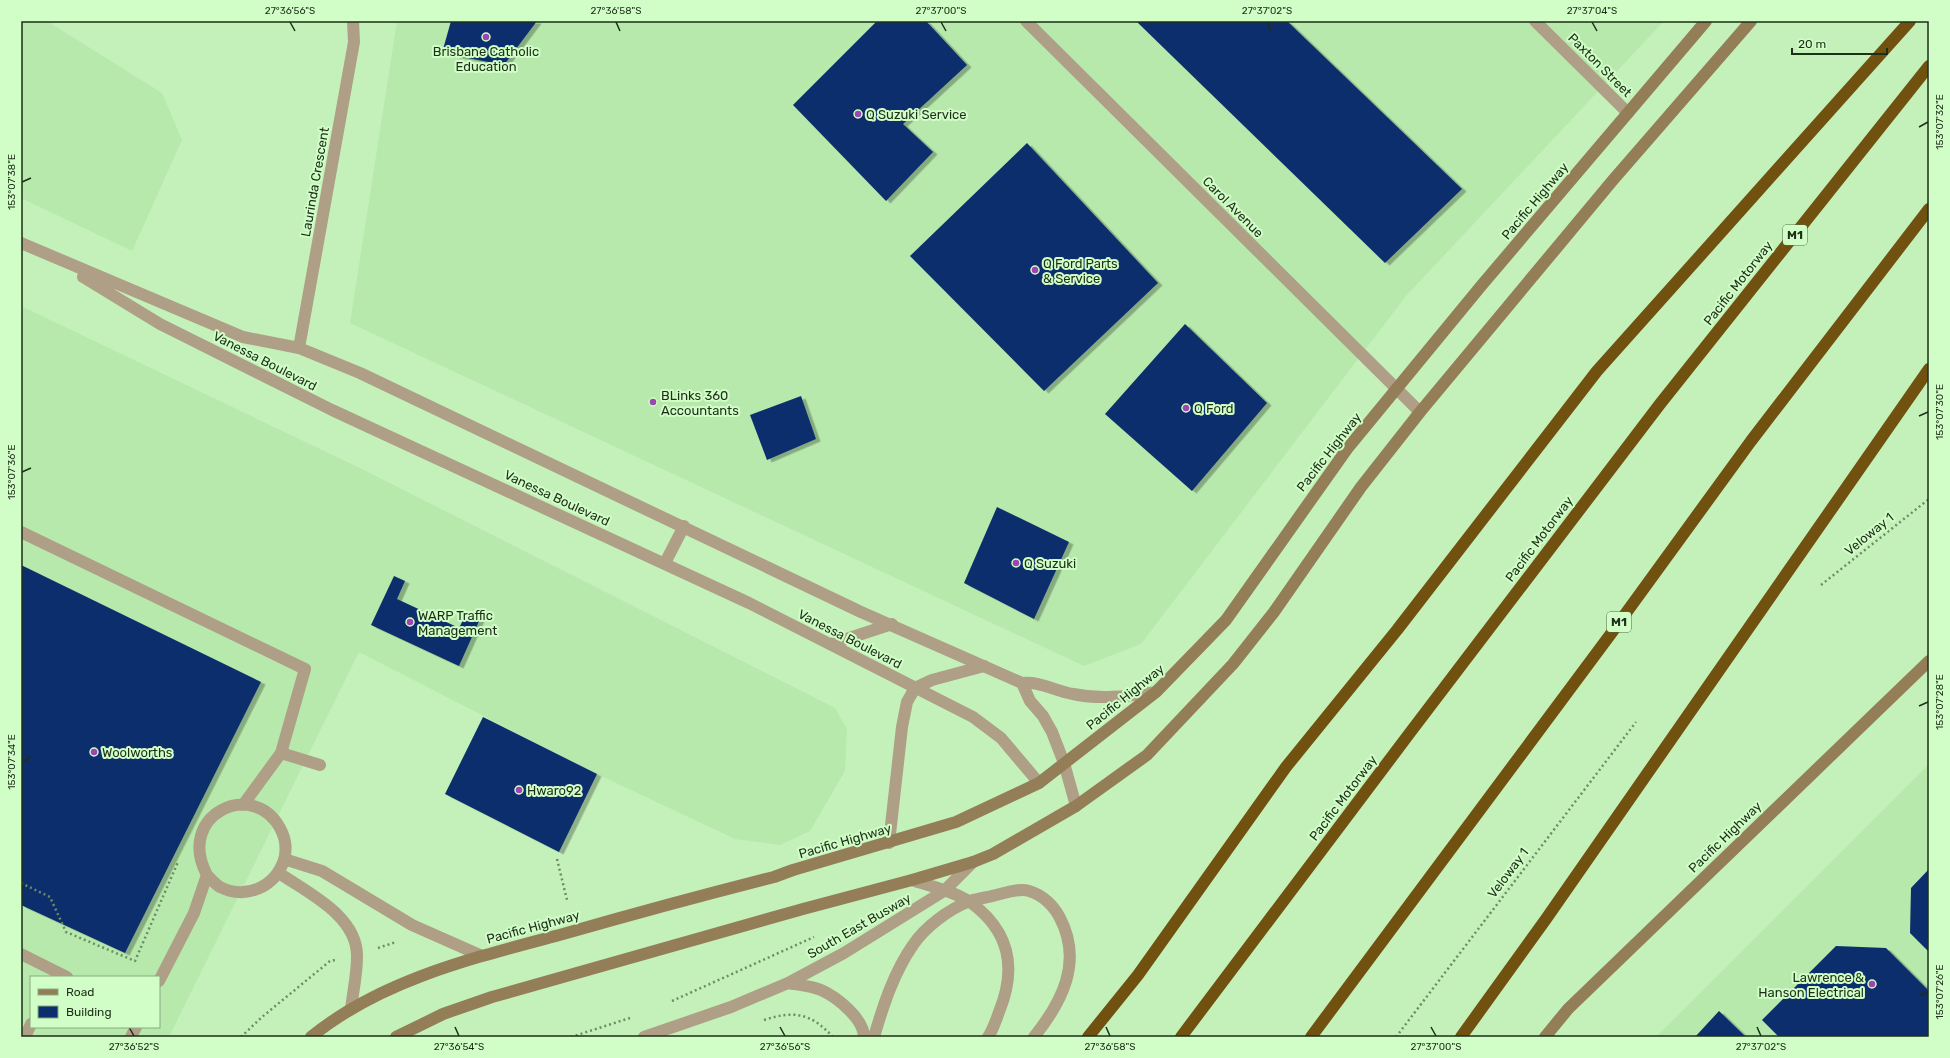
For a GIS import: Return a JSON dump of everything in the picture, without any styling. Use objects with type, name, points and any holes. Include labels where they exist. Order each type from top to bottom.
[{"type":"highway","points":[[1088,1037],[1138,975],[1286,767],[1397,630],[1597,371],[1910,21]]},
{"type":"highway","name":"Pacific Motorway","points":[[1181,1037],[1660,404],[1929,66]]},
{"type":"highway","name":"M1","points":[[1311,1037],[1610,635],[1751,441],[1929,209]]},
{"type":"highway","points":[[1461,1037],[1559,900],[1929,369]]},
{"type":"street","name":"Laurinda Crescent","points":[[299,348],[354,42],[353,21]]},
{"type":"street","name":"Carol Avenue","points":[[1026,21],[1396,390],[1420,412]]},
{"type":"street","name":"Paxton Street","points":[[1535,21],[1628,113]]},
{"type":"street","name":"Pacific Highway","points":[[311,1037],[351,1009],[414,979],[482,956],[774,877],[793,870],[956,822],[1039,783],[1156,692],[1226,620],[1347,449],[1706,21]]},
{"type":"street","points":[[396,1037],[443,1014],[492,996],[788,913],[912,880],[972,862],[993,854],[1076,806],[1147,755],[1233,664],[1274,612],[1361,486],[1420,412],[1613,180],[1751,21]]},
{"type":"street","name":"Vanessa Boulevard","points":[[21,243],[50,257],[243,337],[299,348],[360,373],[684,526],[861,612],[892,624],[1022,683],[1033,682],[1072,694],[1104,698],[1156,692]]},
{"type":"street","name":"Vanessa Boulevard","points":[[50,257],[160,324],[325,406],[665,564],[831,644],[973,717],[996,734],[1039,783]]},
{"type":"street","points":[[665,564],[684,526]]},
{"type":"street","points":[[21,532],[305,669],[281,753],[243,805]]},
{"type":"street","points":[[831,644],[892,624]]},
{"type":"street","name":"Pacific Highway","points":[[1545,1037],[1568,1009],[1818,766],[1929,661]]},
{"type":"street","points":[[888,843],[902,727],[907,702],[915,688],[932,680],[984,666]]},
{"type":"street","points":[[1022,683],[1030,701],[1043,716],[1064,763],[1076,806]]},
{"type":"street","points":[[281,753],[320,765]]},
{"type":"street","points":[[243,805],[256,807],[267,813],[277,822],[284,840],[284,859],[279,873],[267,884],[252,892],[235,892],[219,886],[207,875],[200,863],[198,850],[200,836],[205,824],[215,813],[228,807],[243,805]]},
{"type":"street","points":[[284,859],[322,872],[412,924],[482,956]]},
{"type":"street","name":"South East Busway","points":[[644,1037],[731,1007],[788,983],[844,953],[944,891],[972,862]]},
{"type":"street","points":[[279,873],[338,913],[352,932],[357,955],[351,1009]]},
{"type":"street","points":[[160,979],[194,913],[207,875]]},
{"type":"street","name":"South East Busway","points":[[912,880],[944,891],[969,902],[993,924],[1004,941],[1008,953],[1006,994],[988,1037]]},
{"type":"street","points":[[874,1037],[887,998],[913,944],[938,919],[969,902],[1010,892],[1028,890],[1045,899],[1057,912],[1067,930],[1071,950],[1070,970],[1052,1016],[1034,1037]]},
{"type":"street","points":[[21,954],[59,975]]},
{"type":"street","points":[[788,983],[821,990],[844,1004],[856,1018],[864,1033],[864,1037]]},
{"type":"street","points":[[25,1037],[30,1026]]},
{"type":"street","points":[[131,1037],[136,1028]]},
{"type":"path","name":"Veloway 1","points":[[1821,586],[1929,499]]},
{"type":"path","name":"Veloway 1","points":[[1396,1037],[1636,722]]},
{"type":"path","points":[[21,883],[50,897],[66,932],[134,961],[184,847],[200,836]]},
{"type":"path","points":[[557,859],[567,900]]},
{"type":"path","points":[[665,1004],[814,937]]},
{"type":"path","points":[[241,1037],[262,1017],[330,961],[357,955],[398,941]]},
{"type":"path","points":[[756,1023],[779,1015],[792,1013],[804,1016],[828,1031],[833,1037]]},
{"type":"path","points":[[571,1037],[636,1016]]},
{"type":"shaded area","points":[[21,21],[47,21],[162,93],[182,140],[132,251],[21,198]]},
{"type":"shaded area","points":[[397,21],[1664,21],[1406,296],[1141,644],[1084,666],[350,323]]},
{"type":"shaded area","points":[[21,306],[362,469],[835,708],[847,729],[845,771],[810,831],[780,845],[735,839],[597,774],[359,652],[169,1037],[21,1037]]},
{"type":"shaded area","points":[[1929,764],[1929,1037],[1656,1037]]},
{"type":"building","name":"Brisbane Catholic Education","points":[[451,21],[537,21],[504,65],[442,53]]},
{"type":"building","name":"Q Suzuki Service","points":[[877,21],[926,21],[967,65],[903,124],[933,152],[886,201],[793,105]]},
{"type":"building","points":[[1136,21],[1287,21],[1462,189],[1385,263]]},
{"type":"building","name":"Q Ford Parts & Service","points":[[1027,143],[1158,283],[1044,391],[910,256]]},
{"type":"building","name":"Q Ford","points":[[1185,324],[1267,403],[1192,491],[1105,414]]},
{"type":"building","points":[[801,396],[816,439],[767,460],[750,415]]},
{"type":"building","name":"Q Suzuki","points":[[997,507],[1069,542],[1034,619],[964,583]]},
{"type":"building","points":[[21,565],[261,682],[125,953],[21,905]]},
{"type":"building","name":"WARP Traffic Management","points":[[394,576],[405,581],[397,599],[459,628],[467,612],[480,619],[459,666],[371,625]]},
{"type":"building","points":[[483,717],[597,774],[559,852],[445,794]]},
{"type":"building","points":[[1929,869],[1929,952],[1910,933],[1911,888]]},
{"type":"building","points":[[1836,946],[1886,948],[1929,991],[1929,1037],[1779,1037],[1762,1020]]},
{"type":"building","points":[[1719,1011],[1746,1037],[1695,1037]]},
{"type":"place","name":"Brisbane Catholic Education","points":[[486,37]]},
{"type":"place","name":"Q Suzuki Service","points":[[858,114]]},
{"type":"place","name":"Q Ford Parts & Service","points":[[1035,270]]},
{"type":"place","name":"BLinks 360 Accountants","points":[[653,402]]},
{"type":"place","name":"Q Ford","points":[[1186,408]]},
{"type":"place","name":"Q Suzuki","points":[[1016,563]]},
{"type":"place","name":"WARP Traffic Management","points":[[410,622]]},
{"type":"place","name":"Woolworths","points":[[94,752]]},
{"type":"place","name":"Hwaro92","points":[[519,790]]},
{"type":"place","name":"Lawrence & Hanson Electrical","points":[[1872,984]]}]
